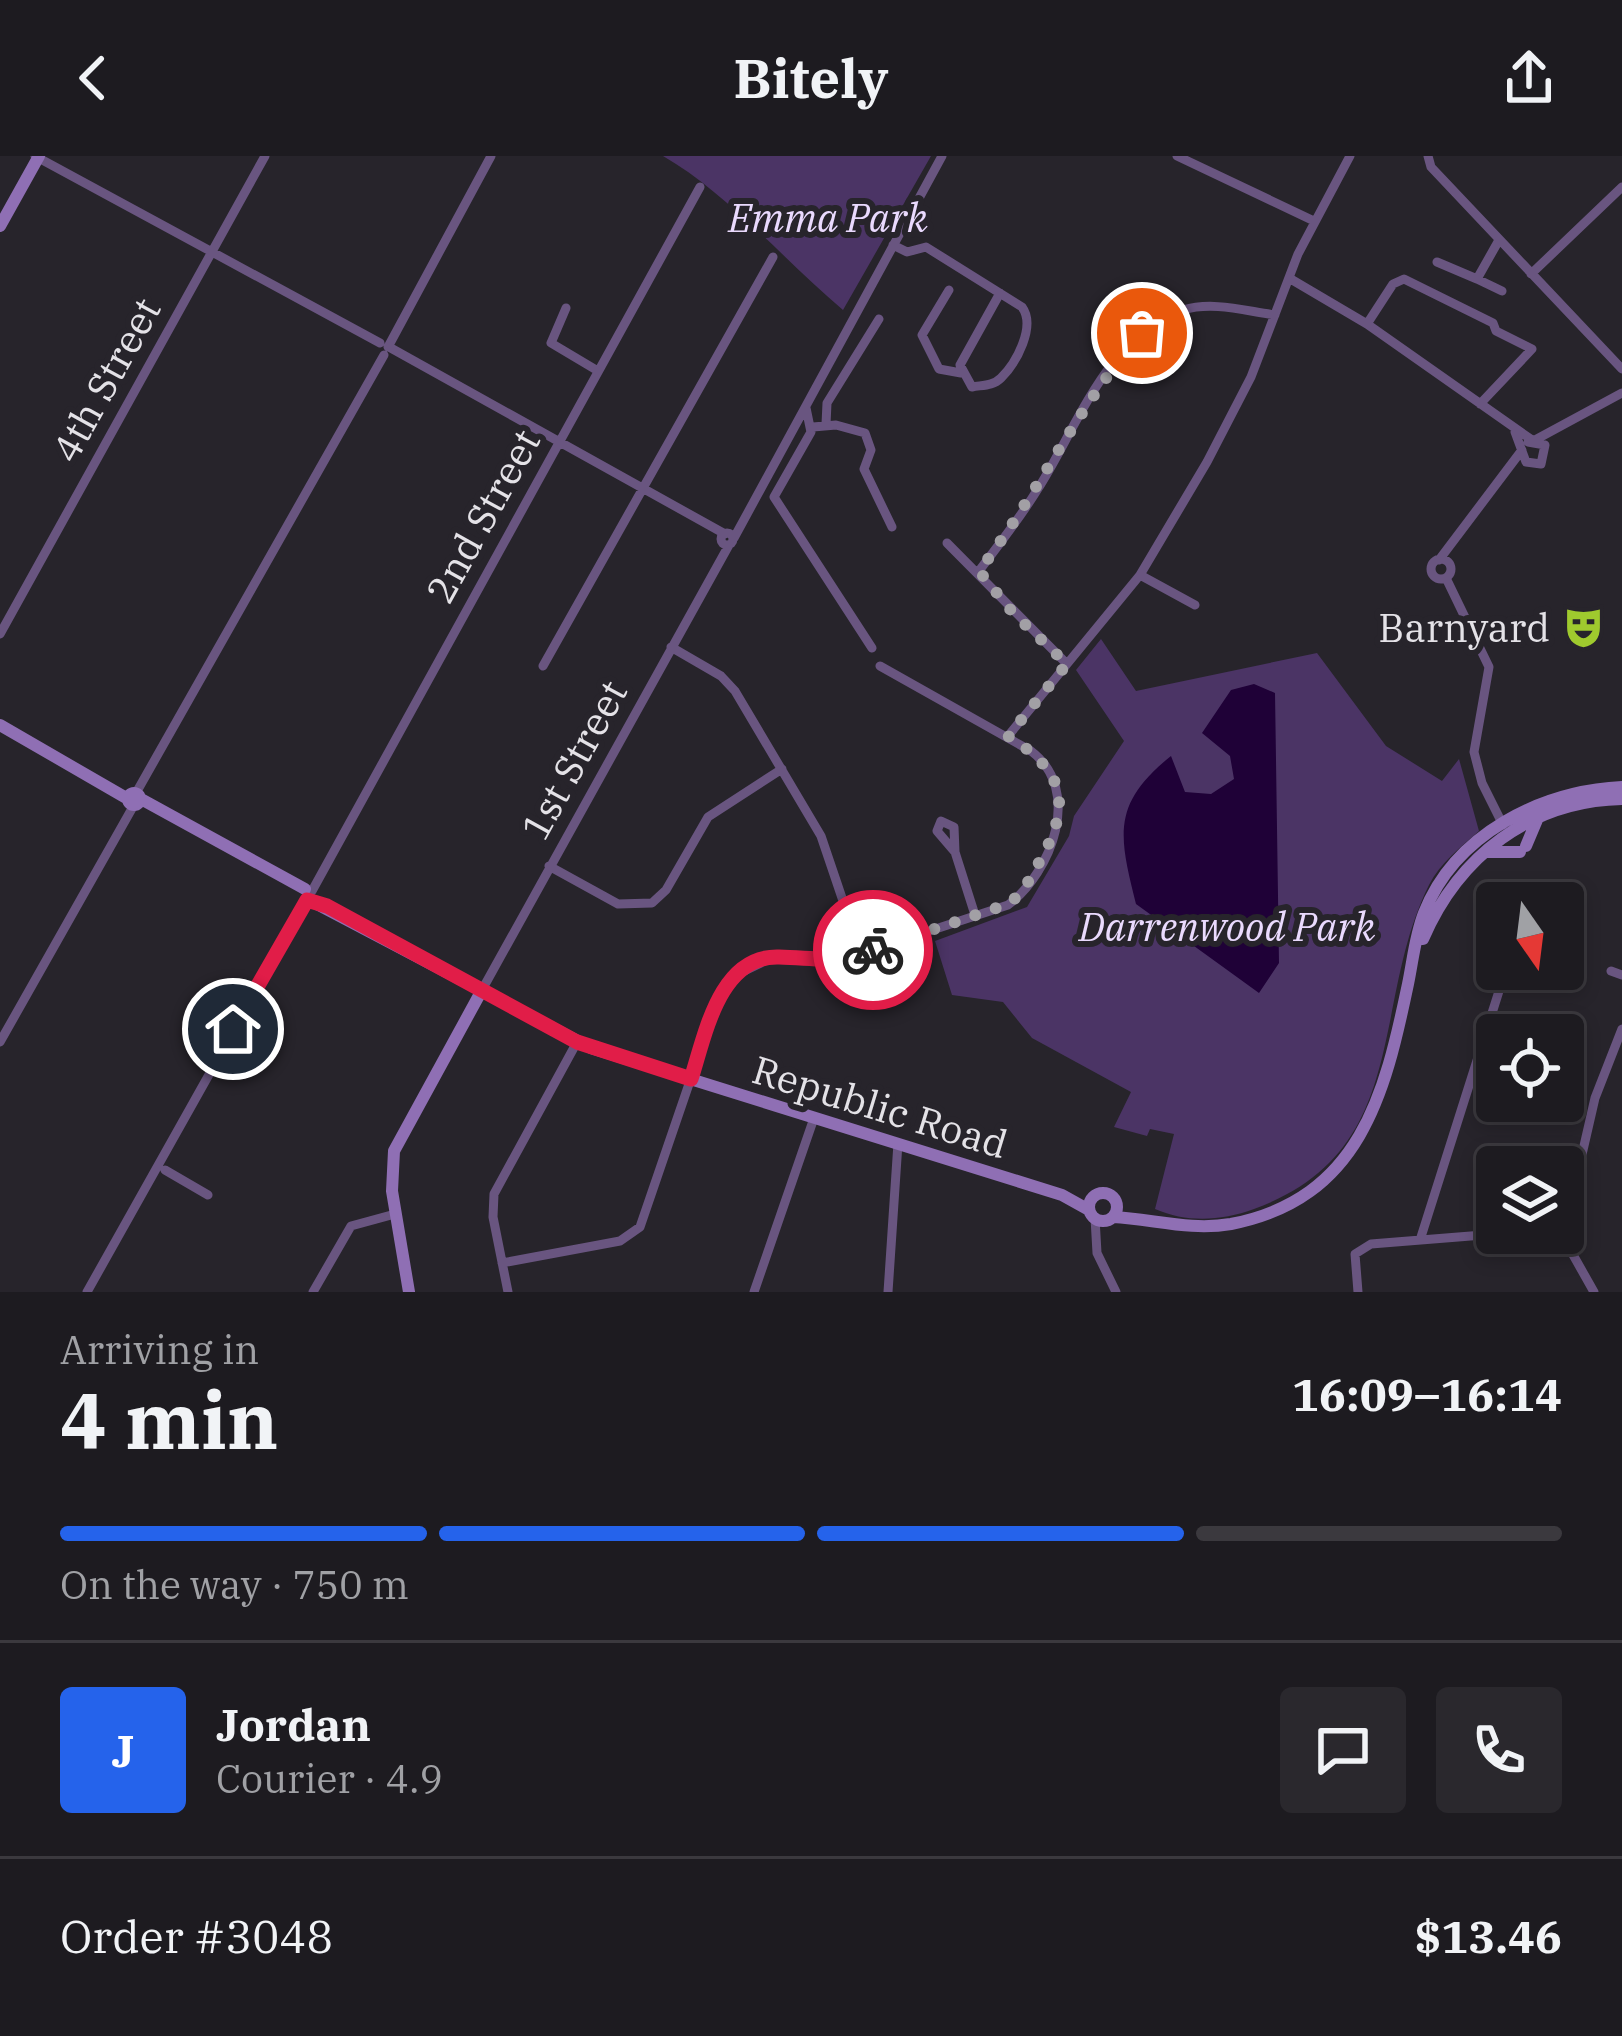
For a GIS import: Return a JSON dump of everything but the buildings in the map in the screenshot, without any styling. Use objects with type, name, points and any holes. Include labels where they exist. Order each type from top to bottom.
[{"type":"main road","points":[[0,226],[38,157]]},
{"type":"main road","points":[[0,725],[307,894]]},
{"type":"main road","name":"Republic Road","points":[[307,894],[577,1042],[1062,1196],[1101,1214],[1185,1227],[1233,1223],[1289,1204],[1330,1173],[1378,1107],[1422,918],[1442,880],[1505,823],[1564,796],[1622,787]]},
{"type":"main road","name":"Republic Road","points":[[1413,962],[1444,897],[1505,823],[1583,802],[1622,800]]},
{"type":"main road","points":[[1482,853],[1523,849],[1542,814]]},
{"type":"main road","points":[[409,1292],[391,1178],[398,1142],[482,990]]},
{"type":"street","name":"4th Street","points":[[0,634],[266,156]]},
{"type":"street","points":[[0,1042],[491,156]]},
{"type":"street","name":"1st Street","points":[[482,990],[718,561],[726,538],[806,408],[942,156]]},
{"type":"street","points":[[1178,156],[1314,221]]},
{"type":"street","points":[[1204,169],[1210,156]]},
{"type":"street","points":[[1008,736],[1140,574],[1227,427],[1314,221],[1350,156]]},
{"type":"street","points":[[1428,156],[1431,167],[1622,369]]},
{"type":"street","points":[[38,157],[726,538]]},
{"type":"street","name":"2nd Street","points":[[87,1292],[700,187]]},
{"type":"street","points":[[1531,274],[1622,187]]},
{"type":"street","points":[[1477,279],[1499,240]]},
{"type":"street","points":[[893,245],[907,252],[923,245],[1000,293],[1028,314],[1022,345],[995,383],[972,387],[961,373],[961,361],[1000,293]]},
{"type":"street","points":[[543,666],[773,257]]},
{"type":"street","points":[[1437,262],[1502,291]]},
{"type":"street","points":[[1289,278],[1367,324],[1513,427],[1528,444],[1533,465]]},
{"type":"street","points":[[1367,324],[1393,284],[1404,279],[1493,322],[1496,331],[1532,349],[1480,404]]},
{"type":"street","points":[[950,290],[922,334],[939,369],[961,373]]},
{"type":"street","points":[[979,571],[1026,508],[1100,384],[1142,333],[1168,315],[1200,307],[1275,316]]},
{"type":"street","points":[[566,308],[551,343],[598,370]]},
{"type":"street","points":[[826,424],[827,403],[879,320]]},
{"type":"street","points":[[1505,823],[1474,752],[1489,667],[1446,578],[1432,572],[1528,444],[1622,393]]},
{"type":"street","points":[[1606,404],[1622,404]]},
{"type":"street","points":[[806,408],[813,427]]},
{"type":"street","points":[[872,647],[774,497],[813,427],[826,424],[867,436],[871,450],[864,469],[892,527]]},
{"type":"street","points":[[1504,476],[1544,461],[1562,428]]},
{"type":"street","points":[[1528,444],[1547,450]]},
{"type":"street","points":[[946,543],[1067,664]]},
{"type":"street","points":[[1140,574],[1195,605]]},
{"type":"street","points":[[671,647],[725,679],[782,769],[821,836],[861,954]]},
{"type":"street","points":[[502,1263],[620,1241],[636,1231],[715,1008],[748,966],[773,957],[825,963],[861,954],[1018,896],[1058,823],[1060,800],[1051,771],[1008,736],[880,666]]},
{"type":"street","points":[[549,866],[618,904],[652,903],[666,890],[708,817],[782,769]]},
{"type":"street","points":[[956,853],[975,915]]},
{"type":"street","points":[[1421,1238],[1498,990]]},
{"type":"street","points":[[1584,1146],[1595,1098],[1622,1029]]},
{"type":"street","points":[[508,1292],[494,1194],[577,1042]]},
{"type":"street","points":[[754,1292],[814,1118]]},
{"type":"street","points":[[888,1292],[898,1143]]},
{"type":"street","points":[[165,1170],[208,1195]]},
{"type":"street","points":[[313,1292],[352,1226],[394,1214]]},
{"type":"street","points":[[1101,1214],[1097,1253],[1116,1292]]},
{"type":"street","points":[[1358,1292],[1357,1248],[1421,1238],[1476,1238]]},
{"type":"street","points":[[1573,1254],[1594,1292]]},
{"type":"green space","name":"Emma Park","points":[[663,156],[931,156],[843,310],[732,208]]},
{"type":"green space","name":"Darrenwood Park","points":[[1101,639],[1136,691],[1317,653],[1386,746],[1442,781],[1459,759],[1479,831],[1445,862],[1429,885],[1411,931],[1379,1071],[1363,1113],[1340,1151],[1305,1183],[1229,1216],[1192,1218],[1155,1209],[1174,1134],[1150,1129],[1147,1136],[1114,1127],[1131,1092],[1032,1038],[1003,1002],[952,995],[935,941],[1027,907],[1069,836],[1074,816],[1124,741],[1076,670]]},
{"type":"shaded area","points":[[1254,684],[1275,693],[1279,963],[1259,993],[1136,904],[1124,840],[1129,806],[1152,773],[1171,756],[1185,792],[1211,794],[1234,779],[1230,756],[1202,733],[1231,690]]},
{"type":"way so far","points":[[873,950],[1008,904],[1023,890],[1053,838],[1060,800],[1051,771],[1008,736],[1067,664],[1014,614],[979,571],[1026,508],[1100,384],[1142,333]]},
{"type":"place","name":"Barnyard","points":[[1584,628]]},
{"type":"route","points":[[233,1029],[307,900],[327,906],[577,1042],[691,1079],[715,1008],[736,975],[748,966],[780,957],[830,963],[873,950]]}]
